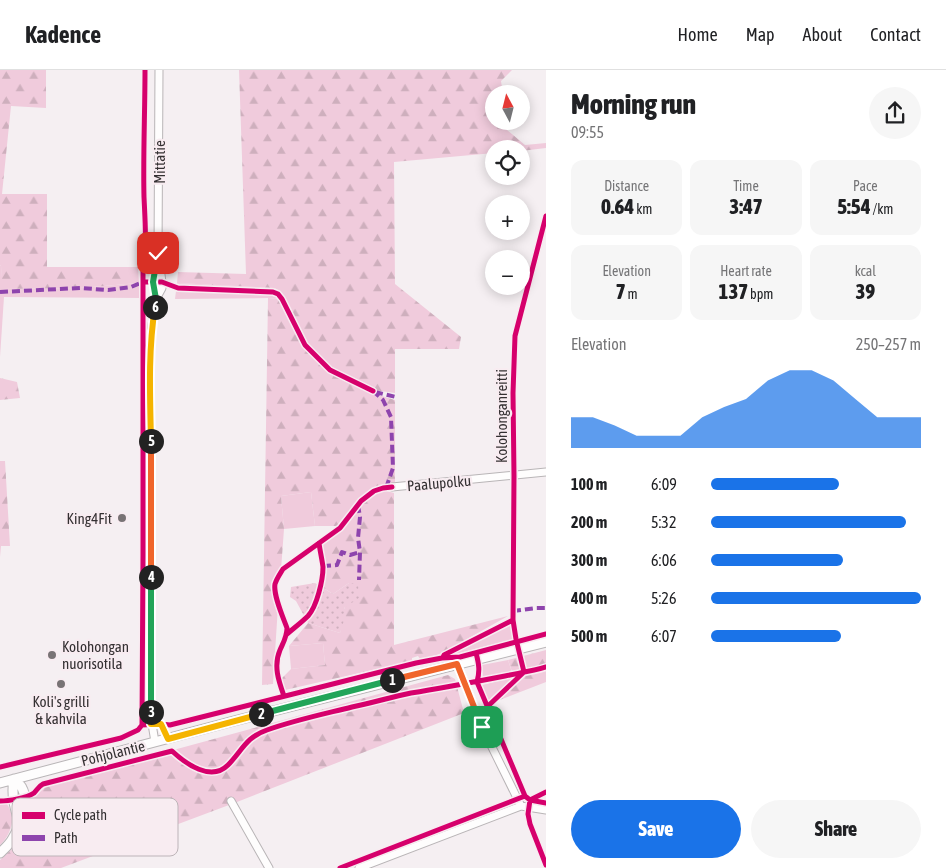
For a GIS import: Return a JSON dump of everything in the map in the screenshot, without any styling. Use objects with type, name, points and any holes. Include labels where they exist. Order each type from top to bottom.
[{"type":"street","name":"Mittatie","points":[[156,299],[162,288],[158,253],[159,70]]},
{"type":"street","name":"Mittatie","points":[[156,299],[153,282],[158,253]]},
{"type":"street","points":[[154,742],[150,718],[150,375],[151,332],[156,299]]},
{"type":"street","name":"Paalupolku","points":[[392,487],[546,472]]},
{"type":"street","name":"Pohjolantie","points":[[0,783],[230,722],[546,642]]},
{"type":"street","points":[[457,664],[482,727],[521,806]]},
{"type":"street","points":[[13,798],[14,779]]},
{"type":"street","points":[[232,801],[269,868]]},
{"type":"street","points":[[359,868],[521,806],[546,810]]},
{"type":"street","points":[[0,853],[12,840]]},
{"type":"green space","points":[[0,70],[46,70],[46,108],[11,106],[2,194],[47,194],[47,267],[138,267],[139,283],[80,288],[2,289],[0,265]]},
{"type":"green space","points":[[239,70],[512,70],[501,81],[502,85],[485,85],[485,130],[507,130],[519,140],[485,140],[485,154],[394,162],[395,284],[461,337],[459,349],[395,349],[395,393],[373,390],[331,369],[306,344],[281,295],[275,288],[177,283],[178,272],[246,274]]},
{"type":"green space","points":[[546,143],[546,148],[530,150],[530,145]]},
{"type":"green space","points":[[0,265],[3,289],[80,288],[139,283],[139,298],[4,297],[0,357]]},
{"type":"green space","points":[[177,283],[275,288],[281,295],[281,299],[175,299]]},
{"type":"green space","points":[[268,298],[281,299],[304,345],[329,372],[372,393],[395,400],[395,482],[359,500],[339,526],[315,526],[311,492],[281,496],[284,529],[281,570],[274,583],[273,590],[278,606],[273,684],[262,685]]},
{"type":"green space","points":[[0,378],[17,382],[20,398],[0,400]]},
{"type":"green space","points":[[0,461],[5,461],[10,546],[1,546],[0,557]]},
{"type":"green space","points":[[383,490],[394,493],[394,645],[508,616],[437,655],[420,659],[418,656],[412,658],[412,661],[285,690],[281,679],[291,669],[325,665],[323,643],[289,646],[308,623],[340,633],[349,583],[333,594],[322,587],[325,564],[321,544],[341,530],[365,501]]},
{"type":"green space","points":[[311,492],[315,526],[284,529],[281,496]]},
{"type":"green space","points":[[315,583],[333,594],[349,583],[358,584],[359,598],[344,608],[347,611],[340,633],[308,623],[296,601],[290,597],[291,587]]},
{"type":"green space","points":[[512,623],[514,639],[450,654]]},
{"type":"green space","points":[[323,643],[325,665],[291,669],[289,646]]},
{"type":"green space","points":[[546,650],[546,682],[497,701],[516,683],[508,660]]},
{"type":"green space","points":[[508,660],[512,672],[483,679],[482,665]]},
{"type":"green space","points":[[448,675],[455,679],[464,713],[178,824],[178,798],[34,798],[47,786],[160,756],[177,749]]},
{"type":"green space","points":[[514,677],[516,683],[497,701],[488,704],[482,685]]},
{"type":"green space","points":[[0,804],[7,804],[12,814],[12,823],[9,832],[0,845]]},
{"type":"green space","points":[[12,849],[12,856],[93,856],[61,868],[0,868],[0,860]]},
{"type":"marked path","points":[[0,292],[80,288],[108,290],[131,287],[143,282]]},
{"type":"marked path","points":[[373,391],[383,400],[391,417],[393,468],[386,488]]},
{"type":"marked path","points":[[375,392],[396,397]]},
{"type":"marked path","points":[[358,505],[360,517],[358,538],[360,552],[359,580]]},
{"type":"marked path","points":[[323,566],[337,565],[342,552],[350,555],[360,552]]},
{"type":"marked path","points":[[513,611],[546,608]]},
{"type":"cycle path","points":[[0,767],[121,738],[138,730],[142,725],[145,70]]},
{"type":"cycle path","name":"Kolohonganreitti","points":[[487,707],[524,672],[513,620],[513,393],[515,336],[546,216]]},
{"type":"cycle path","points":[[143,282],[162,282],[178,288],[273,292],[278,294],[305,345],[330,370],[373,391]]},
{"type":"cycle path","points":[[284,696],[280,685],[277,662],[286,637],[287,628],[275,594],[275,584],[278,578],[283,569],[340,528],[361,501],[374,491],[392,487]]},
{"type":"cycle path","points":[[287,634],[308,616],[317,600],[323,567],[319,543]]},
{"type":"cycle path","points":[[443,657],[513,620]]},
{"type":"cycle path","points":[[142,725],[170,725],[416,663],[460,657],[546,634]]},
{"type":"cycle path","points":[[476,653],[479,668],[477,682],[525,796],[530,800],[546,803]]},
{"type":"cycle path","points":[[20,798],[31,795],[43,784],[172,751],[191,766],[214,772],[228,765],[254,736],[278,726],[404,695],[546,667]]},
{"type":"cycle path","points":[[546,792],[530,800],[528,814],[546,865]]},
{"type":"cycle path","points":[[340,868],[525,796]]},
{"type":"cycle path","points":[[0,801],[12,800]]},
{"type":"place","name":"King4Fit","points":[[122,518]]},
{"type":"place","name":"Kolohongan nuorisotila","points":[[52,655]]},
{"type":"place","name":"Koli's grilli & kahvila","points":[[61,684]]},
{"type":"route","points":[[158,253],[153,278],[156,299],[151,332],[150,375],[151,724],[161,724],[168,739],[457,664],[482,727]]}]
